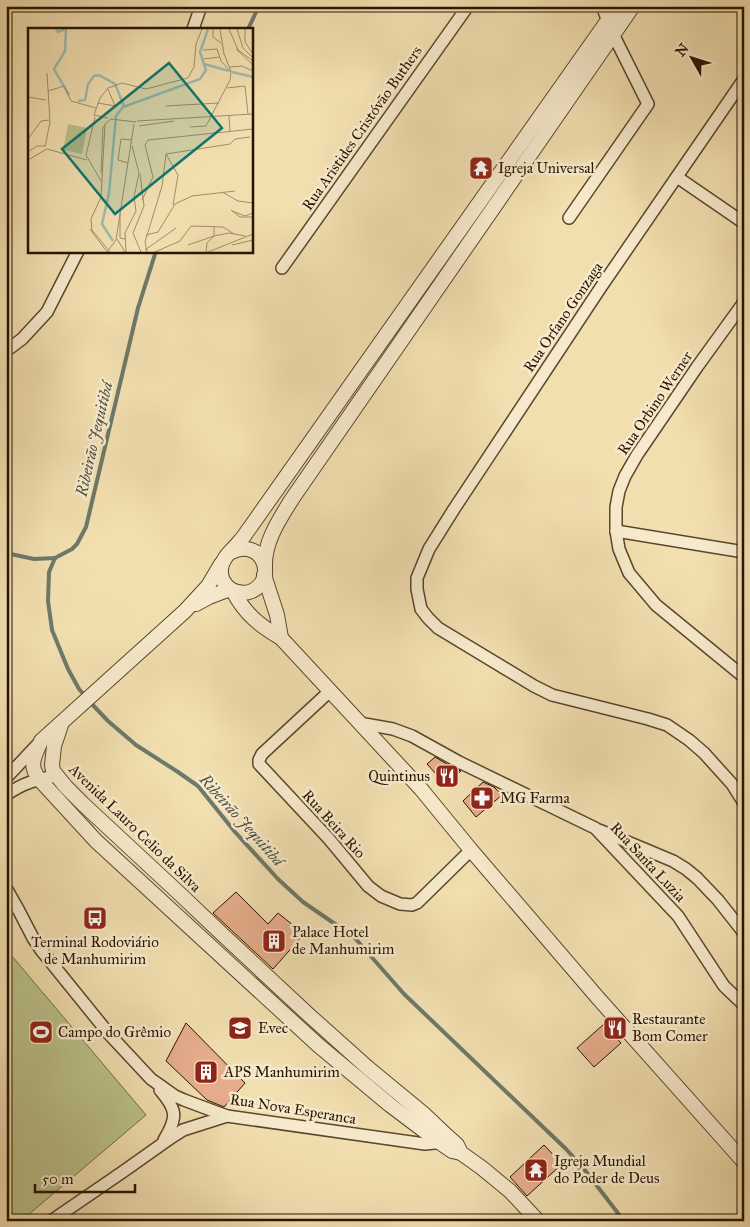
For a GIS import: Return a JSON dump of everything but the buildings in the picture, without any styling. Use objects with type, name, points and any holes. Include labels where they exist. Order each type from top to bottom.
[{"type":"street","points":[[193,28],[201,6]]},
{"type":"street","name":"Rua Aristides Cristóvão Buthers","points":[[282,268],[468,6]]},
{"type":"street","points":[[569,218],[648,104],[613,34],[602,6]]},
{"type":"street","points":[[6,778],[41,741],[185,611],[208,586],[225,559],[250,529],[618,6]]},
{"type":"street","points":[[185,611],[202,600],[231,590],[240,593],[249,592],[256,589],[261,583],[265,572],[265,558],[271,536],[292,499],[633,6]]},
{"type":"street","name":"Rua Orfano Gonzaga","points":[[744,79],[601,287],[454,508],[429,549],[417,578],[421,609],[438,628],[534,686],[552,694],[667,725],[704,753],[732,784],[744,804]]},
{"type":"street","points":[[677,177],[744,223]]},
{"type":"street","points":[[6,351],[22,339],[47,312],[77,252]]},
{"type":"street","name":"Rua Orbino Werner","points":[[744,302],[691,375],[637,455],[625,476],[619,491],[616,507],[616,531],[619,549],[629,573],[656,605],[744,677]]},
{"type":"street","points":[[616,531],[744,552]]},
{"type":"street","points":[[282,638],[262,560],[250,550],[242,548],[235,550],[225,559],[220,572],[222,580],[239,603],[256,622],[282,638],[421,789],[598,998],[744,1162]]},
{"type":"street","name":"Rua Beira Rio","points":[[330,691],[262,754],[259,764],[329,839],[368,886],[389,900],[400,904],[412,905],[417,902],[471,850]]},
{"type":"street","name":"Avenida Lauro Celio da Silva","points":[[68,716],[59,729],[52,753],[53,771],[57,776],[83,804],[231,942],[368,1068],[400,1093],[443,1139]]},
{"type":"street","name":"Rua Santa Luzia","points":[[359,723],[393,729],[412,736],[459,762],[595,828],[678,916],[724,986],[744,1005]]},
{"type":"street","points":[[38,779],[32,768],[32,763],[41,741]]},
{"type":"street","points":[[6,795],[18,787],[38,779],[57,776]]},
{"type":"street","name":"Avenida Lauro Celio da Silva","points":[[38,779],[114,859],[318,1045],[390,1105],[443,1139],[457,1145],[461,1153],[510,1191],[538,1221]]},
{"type":"street","points":[[595,828],[673,860],[686,869],[718,900],[744,933]]},
{"type":"street","points":[[114,859],[127,845]]},
{"type":"street","name":"Rua Nova Esperanca","points":[[6,888],[41,950],[109,1034],[151,1079],[175,1096],[227,1116],[425,1144],[443,1139]]},
{"type":"street","points":[[169,909],[181,895]]},
{"type":"street","points":[[220,954],[231,942]]},
{"type":"street","points":[[318,1045],[329,1032]]},
{"type":"street","points":[[151,1079],[168,1100],[174,1112],[170,1130],[162,1144]]},
{"type":"street","points":[[390,1105],[400,1093]]},
{"type":"street","points":[[51,1221],[183,1130],[227,1116]]},
{"type":"green space","name":"Campo do Grêmio","points":[[6,949],[146,1115],[21,1221],[6,1221]]},
{"type":"waterway","name":"Ribeirão Jequitibá","points":[[248,28],[259,6]]},
{"type":"waterway","name":"Ribeirão Jequitibá","points":[[85,696],[68,669],[52,630],[48,601],[49,572],[55,558],[72,549],[77,544],[86,527],[138,308],[156,252]]},
{"type":"waterway","points":[[6,553],[34,559],[55,558]]},
{"type":"waterway","name":"Ribeirão Jequitibá","points":[[89,701],[108,721],[136,745],[198,786],[235,832],[278,879],[303,902],[354,937],[404,994],[566,1149],[624,1221]]},
{"type":"place","name":"Igreja Universal","points":[[481,168]]},
{"type":"place","name":"Quintinus","points":[[447,776]]},
{"type":"place","name":"MG Farma","points":[[482,798]]},
{"type":"place","name":"Terminal Rodoviário de Manhumirim","points":[[95,918]]},
{"type":"place","name":"Palace Hotel de Manhumirim","points":[[274,941]]},
{"type":"place","name":"Evec","points":[[240,1028]]},
{"type":"place","name":"Restaurante Bom Comer","points":[[615,1028]]},
{"type":"place","name":"Campo do Grêmio","points":[[41,1032]]},
{"type":"place","name":"APS Manhumirim","points":[[206,1072]]},
{"type":"place","name":"Igreja Mundial do Poder de Deus","points":[[536,1170]]}]
